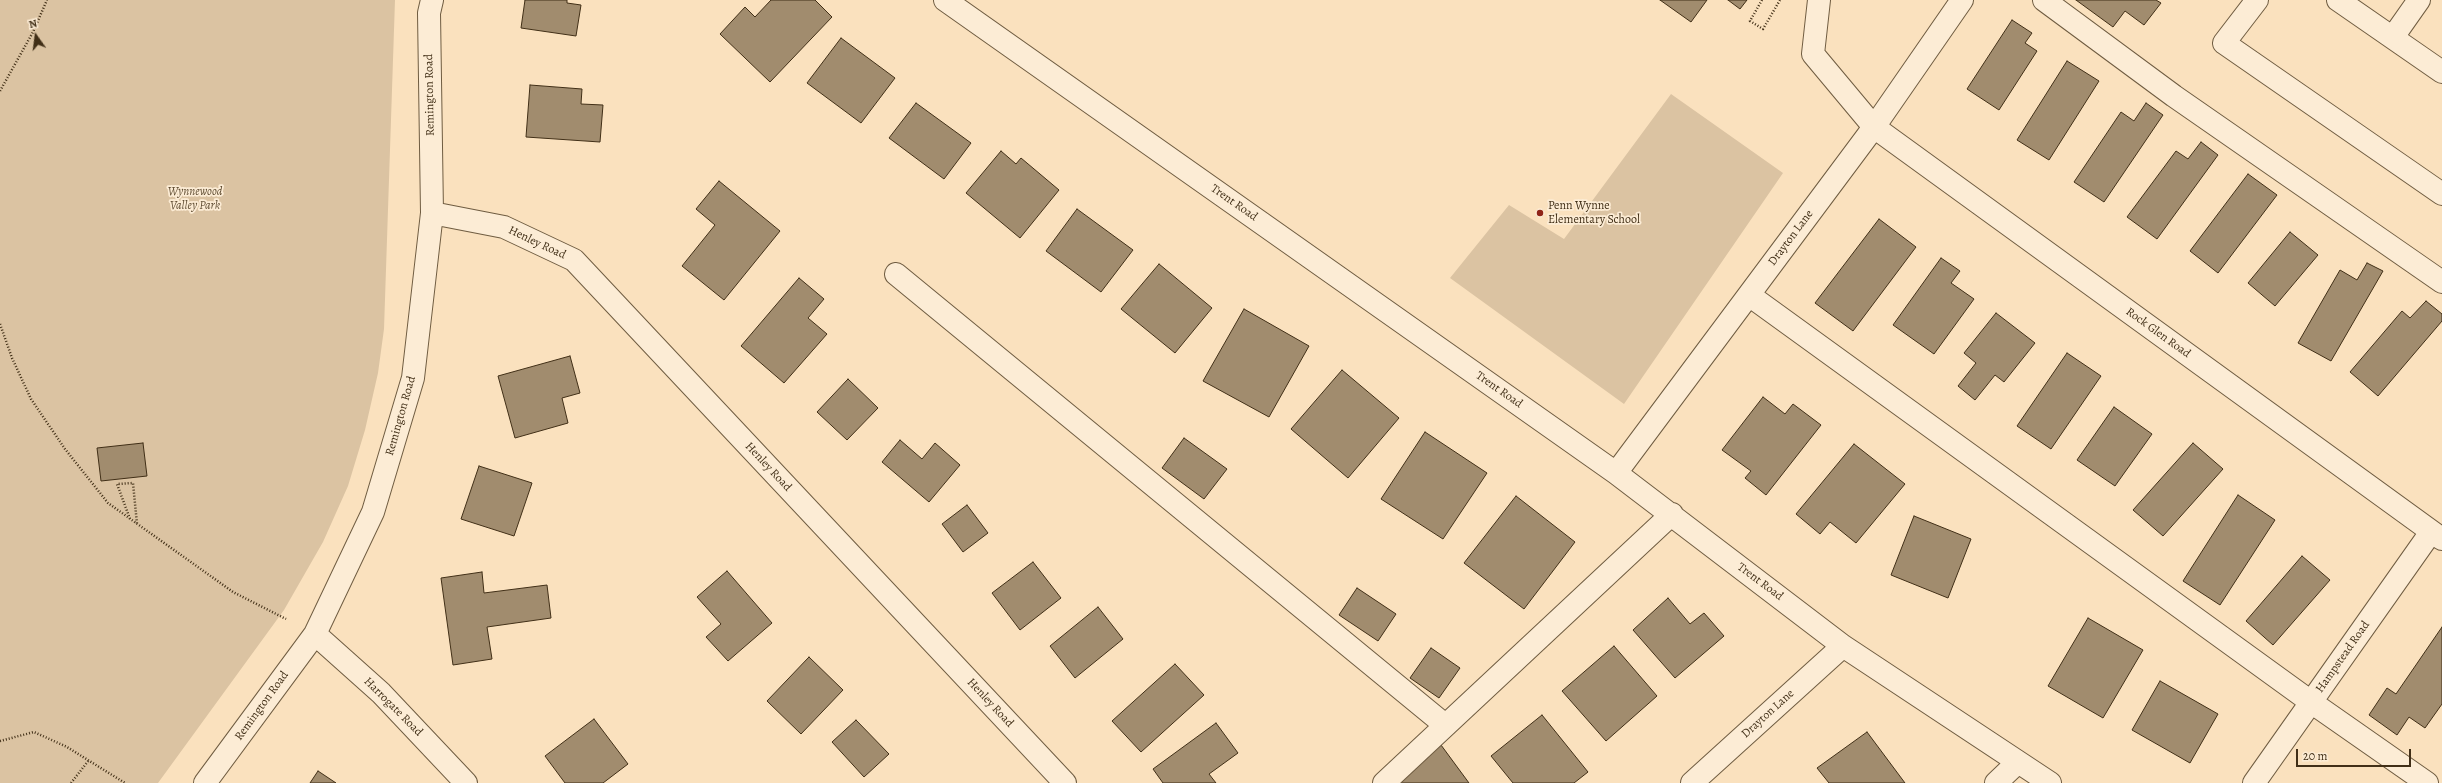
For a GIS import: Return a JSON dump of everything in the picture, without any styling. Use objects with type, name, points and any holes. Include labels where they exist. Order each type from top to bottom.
[{"type":"street","name":"Remington Road","points":[[205,783],[315,634],[373,512],[413,378],[432,213],[429,13],[432,0]]},
{"type":"street","name":"Trent Road","points":[[945,0],[1616,473],[1672,514],[1843,646],[2050,783]]},
{"type":"street","name":"Rock Glen Road","points":[[1819,0],[1813,54],[1874,127],[2437,535]]},
{"type":"street","name":"Drayton Lane","points":[[1616,473],[1874,127],[1962,0]]},
{"type":"street","points":[[2044,0],[2174,96],[2442,282]]},
{"type":"street","points":[[2257,0],[2224,43],[2442,194]]},
{"type":"street","points":[[2338,0],[2393,36],[2442,72]]},
{"type":"street","points":[[2393,36],[2419,0]]},
{"type":"street","name":"Henley Road","points":[[432,213],[504,227],[574,260],[1065,783]]},
{"type":"street","points":[[896,274],[1446,725]]},
{"type":"street","points":[[1749,295],[2311,702],[2426,783]]},
{"type":"street","points":[[1384,783],[1672,514]]},
{"type":"street","name":"Hampstead Road","points":[[2254,783],[2311,702],[2437,535]]},
{"type":"street","name":"Harrogate Road","points":[[315,634],[381,692],[466,783]]},
{"type":"street","name":"Drayton Lane","points":[[1692,783],[1843,646]]},
{"type":"street","points":[[1996,783],[2018,762]]},
{"type":"path","points":[[0,91],[33,32],[47,0]]},
{"type":"path","points":[[1762,0],[1750,21],[1762,29],[1780,0]]},
{"type":"path","points":[[0,324],[12,358],[31,399],[65,449],[108,503],[233,592],[315,634]]},
{"type":"path","points":[[130,520],[117,484],[133,483],[138,525]]},
{"type":"path","points":[[0,741],[34,732],[67,747],[125,783]]},
{"type":"path","points":[[71,783],[89,760]]},
{"type":"green space","name":"Wynnewood Valley Park","points":[[0,0],[395,0],[384,329],[378,373],[365,430],[348,486],[323,542],[284,610],[158,783],[0,783]]},
{"type":"green space","points":[[1671,94],[1783,173],[1624,404],[1450,278],[1509,205],[1564,239]]},
{"type":"building","points":[[525,0],[567,0],[567,3],[581,5],[576,36],[521,28]]},
{"type":"building","points":[[771,0],[815,0],[832,17],[770,82],[720,34],[745,7],[755,17]]},
{"type":"building","points":[[1660,0],[1707,0],[1691,22]]},
{"type":"building","points":[[1728,0],[1747,0],[1740,9]]},
{"type":"building","points":[[2076,0],[2156,0],[2161,3],[2144,25],[2125,11],[2113,27]]},
{"type":"building","points":[[2012,20],[2032,33],[2025,43],[2037,51],[1999,110],[1967,89]]},
{"type":"building","points":[[841,38],[895,78],[861,123],[807,83]]},
{"type":"building","points":[[2067,61],[2099,81],[2049,160],[2017,140]]},
{"type":"building","points":[[530,85],[582,89],[581,104],[603,105],[600,142],[526,137]]},
{"type":"building","points":[[916,103],[971,143],[944,179],[889,138]]},
{"type":"building","points":[[2146,103],[2163,115],[2104,202],[2074,182],[2121,112],[2134,121]]},
{"type":"building","points":[[2201,142],[2218,155],[2157,239],[2127,217],[2176,151],[2188,159]]},
{"type":"building","points":[[1001,151],[1016,164],[1021,158],[1059,190],[1020,238],[966,193]]},
{"type":"building","points":[[2248,174],[2277,195],[2218,273],[2190,251]]},
{"type":"building","points":[[719,181],[780,231],[724,300],[682,266],[715,225],[696,209]]},
{"type":"building","points":[[1077,209],[1133,250],[1101,292],[1046,251]]},
{"type":"building","points":[[1879,219],[1916,247],[1853,331],[1815,303]]},
{"type":"building","points":[[2290,232],[2318,255],[2275,306],[2248,283]]},
{"type":"building","points":[[1941,258],[1960,271],[1951,283],[1974,299],[1934,354],[1893,325]]},
{"type":"building","points":[[2367,263],[2383,271],[2331,361],[2298,343],[2340,270],[2357,280]]},
{"type":"building","points":[[1159,264],[1212,308],[1175,353],[1121,309]]},
{"type":"building","points":[[799,278],[824,299],[808,318],[827,334],[784,383],[741,346]]},
{"type":"building","points":[[2426,301],[2442,314],[2442,321],[2378,396],[2350,372],[2402,311],[2410,318]]},
{"type":"building","points":[[1244,309],[1309,346],[1269,417],[1203,381]]},
{"type":"building","points":[[1996,313],[2035,343],[2004,382],[1995,375],[1975,400],[1958,386],[1976,363],[1964,353]]},
{"type":"building","points":[[2067,353],[2101,376],[2051,449],[2017,426]]},
{"type":"building","points":[[570,356],[580,393],[562,398],[568,423],[515,438],[498,376]]},
{"type":"building","points":[[1342,370],[1399,418],[1348,478],[1291,429]]},
{"type":"building","points":[[848,379],[878,408],[847,440],[817,412]]},
{"type":"building","points":[[1763,397],[1785,414],[1793,404],[1821,425],[1766,495],[1745,478],[1751,471],[1722,450]]},
{"type":"building","points":[[2114,407],[2152,434],[2115,486],[2077,460]]},
{"type":"building","points":[[1425,432],[1487,473],[1443,539],[1381,499]]},
{"type":"building","points":[[1184,438],[1227,469],[1204,499],[1162,468]]},
{"type":"building","points":[[900,440],[922,459],[935,443],[960,465],[929,502],[882,462]]},
{"type":"building","points":[[143,443],[147,476],[101,481],[97,448]]},
{"type":"building","points":[[2193,443],[2223,469],[2163,536],[2133,510]]},
{"type":"building","points":[[1854,444],[1905,484],[1856,543],[1830,522],[1820,534],[1796,514]]},
{"type":"building","points":[[479,466],[532,483],[514,536],[461,519]]},
{"type":"building","points":[[2238,495],[2275,520],[2220,605],[2183,581]]},
{"type":"building","points":[[1516,496],[1575,542],[1524,609],[1464,563]]},
{"type":"building","points":[[967,505],[988,533],[963,552],[942,524]]},
{"type":"building","points":[[1914,516],[1971,539],[1948,598],[1891,575]]},
{"type":"building","points":[[2302,556],[2330,580],[2273,645],[2246,621]]},
{"type":"building","points":[[1033,562],[1061,598],[1020,630],[992,593]]},
{"type":"building","points":[[727,571],[772,623],[728,661],[706,637],[721,624],[697,597]]},
{"type":"building","points":[[482,572],[484,593],[547,585],[551,618],[487,627],[492,659],[453,665],[441,578]]},
{"type":"building","points":[[1357,588],[1396,614],[1378,641],[1339,615]]},
{"type":"building","points":[[1668,598],[1690,624],[1704,613],[1724,636],[1675,678],[1633,630]]},
{"type":"building","points":[[1098,607],[1123,639],[1075,678],[1050,646]]},
{"type":"building","points":[[2088,618],[2143,650],[2103,718],[2048,686]]},
{"type":"building","points":[[2442,627],[2442,704],[2425,728],[2409,717],[2397,735],[2369,715],[2387,688],[2396,694]]},
{"type":"building","points":[[1614,646],[1657,696],[1606,741],[1562,691]]},
{"type":"building","points":[[1431,648],[1460,668],[1439,698],[1410,678]]},
{"type":"building","points":[[809,657],[843,690],[801,734],[767,701]]},
{"type":"building","points":[[1175,664],[1204,695],[1141,752],[1112,721]]},
{"type":"building","points":[[2160,681],[2218,714],[2190,763],[2132,730]]},
{"type":"building","points":[[1542,715],[1588,772],[1574,783],[1513,783],[1491,756]]},
{"type":"building","points":[[594,719],[628,764],[603,783],[565,783],[545,756]]},
{"type":"building","points":[[856,720],[889,754],[864,777],[832,742]]},
{"type":"building","points":[[1216,723],[1238,753],[1209,774],[1216,783],[1163,783],[1153,769]]},
{"type":"building","points":[[1867,732],[1905,783],[1829,783],[1817,768]]},
{"type":"building","points":[[1441,745],[1469,783],[1395,783]]},
{"type":"building","points":[[318,771],[336,783],[310,783]]},
{"type":"place","name":"Penn Wynne Elementary School","points":[[1540,213]]}]
